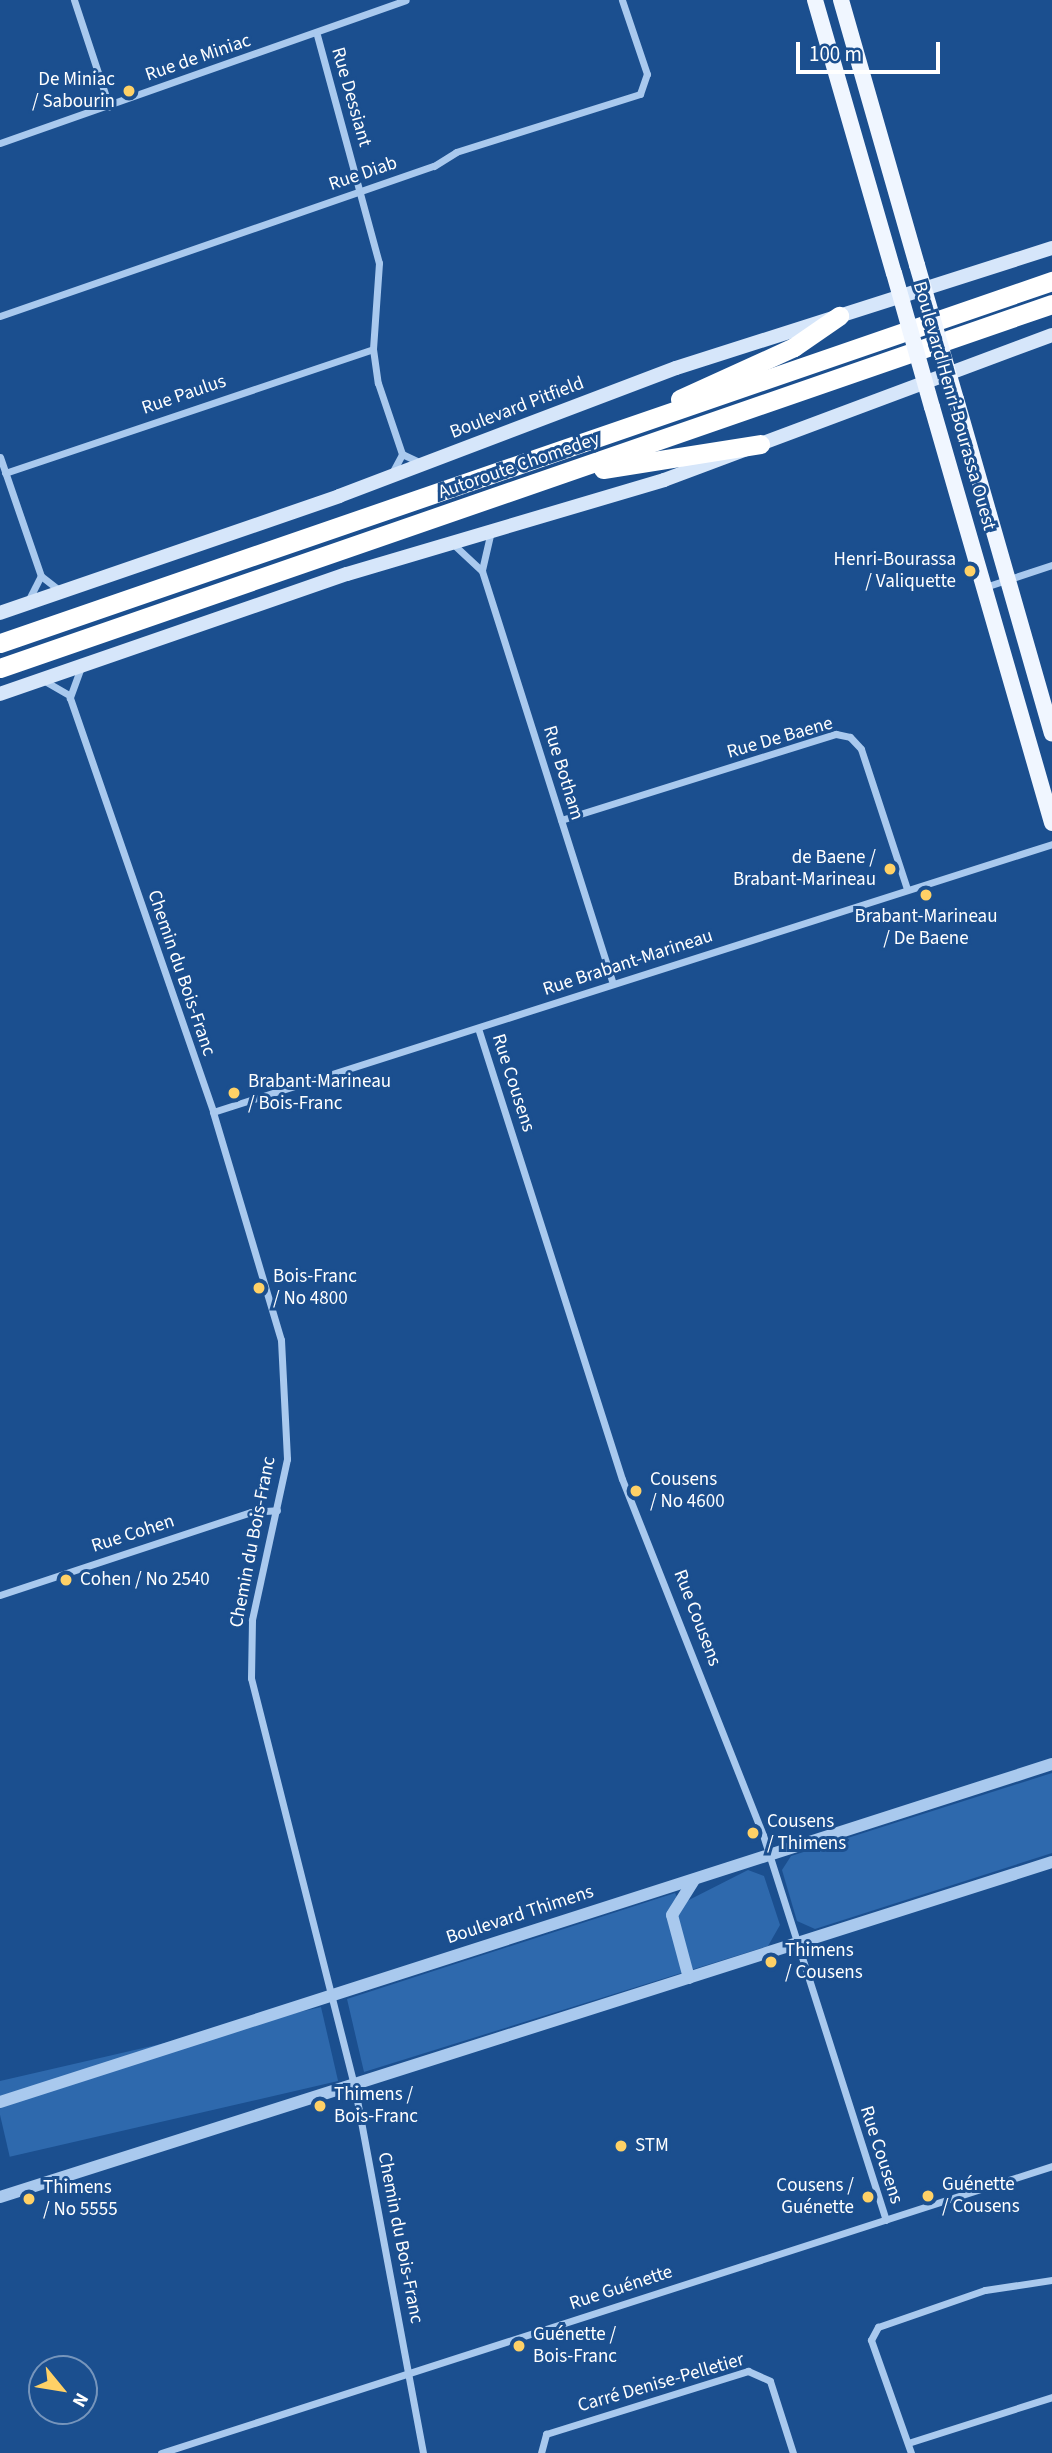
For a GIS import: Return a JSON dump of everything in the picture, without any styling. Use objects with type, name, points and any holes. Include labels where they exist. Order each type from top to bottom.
[{"type":"highway","name":"Autoroute Chomedey","points":[[0,643],[1052,281]]},
{"type":"highway","name":"Autoroute Chomedey","points":[[0,668],[1052,304]]},
{"type":"highway","points":[[614,432],[794,347],[839,316]]},
{"type":"highway","points":[[567,473],[760,444]]},
{"type":"main road","name":"Boulevard Henri-Bourassa Ouest","points":[[815,0],[1052,824]]},
{"type":"main road","name":"Boulevard Henri-Bourassa Ouest","points":[[841,0],[1052,734]]},
{"type":"main road","name":"Boulevard Pitfield","points":[[0,613],[390,477],[676,368],[1052,248]]},
{"type":"main road","points":[[0,694],[450,542],[492,531],[760,444],[1052,335]]},
{"type":"street","points":[[74,0],[109,106]]},
{"type":"street","name":"Rue de Miniac","points":[[0,143],[317,35],[405,0]]},
{"type":"street","name":"Rue Diab","points":[[0,316],[362,191],[456,152],[640,94],[647,74],[622,0]]},
{"type":"street","name":"Rue Dessiant","points":[[317,35],[362,191],[379,263],[373,349],[402,454]]},
{"type":"street","name":"Rue Paulus","points":[[5,473],[373,349]]},
{"type":"street","points":[[390,477],[402,454],[424,464]]},
{"type":"street","points":[[0,457],[41,576],[61,593]]},
{"type":"street","points":[[482,571],[492,531]]},
{"type":"street","name":"Rue Botham","points":[[450,542],[469,552],[482,571],[613,984]]},
{"type":"street","points":[[985,587],[1052,565]]},
{"type":"street","points":[[26,605],[41,576]]},
{"type":"street","points":[[43,680],[69,695],[82,666]]},
{"type":"street","name":"Chemin du Bois-Franc","points":[[69,695],[213,1112],[282,1349],[288,1433],[277,1510],[252,1620],[250,1671],[354,2084],[423,2453]]},
{"type":"street","name":"Rue De Baene","points":[[561,820],[836,734],[850,737],[861,749],[906,889]]},
{"type":"street","name":"Rue Brabant-Marineau","points":[[213,1112],[1052,844]]},
{"type":"street","name":"Rue Cousens","points":[[478,1028],[622,1479],[768,1855],[886,2220]]},
{"type":"street","name":"Rue Cohen","points":[[0,1595],[251,1512],[277,1510]]},
{"type":"street","name":"Boulevard Thimens","points":[[0,2102],[1052,1764]]},
{"type":"street","points":[[0,2197],[1052,1862]]},
{"type":"street","points":[[689,1978],[672,1915],[694,1880]]},
{"type":"street","name":"Rue Guénette","points":[[160,2453],[1052,2166]]},
{"type":"street","points":[[911,2453],[871,2340],[878,2328],[985,2290],[1052,2280]]},
{"type":"street","name":"Carré Denise-Pelletier","points":[[541,2453],[546,2434],[748,2371],[770,2381],[793,2453]]},
{"type":"street","points":[[908,2443],[1052,2397]]},
{"type":"shaded area","points":[[1052,1773],[1052,1853],[815,1929],[797,1921],[782,1870],[791,1856]]},
{"type":"shaded area","points":[[748,1870],[764,1876],[780,1925],[768,1946],[364,2072],[347,1999],[675,1893],[681,1904]]},
{"type":"shaded area","points":[[321,2007],[338,2081],[10,2157],[0,2115],[0,2081]]},
{"type":"place","name":"De Miniac / Sabourin","points":[[129,91]]},
{"type":"place","name":"Henri-Bourassa / Valiquette","points":[[970,571]]},
{"type":"place","name":"de Baene / Brabant-Marineau","points":[[890,869]]},
{"type":"place","name":"Brabant-Marineau / De Baene","points":[[926,895]]},
{"type":"place","name":"Brabant-Marineau / Bois-Franc","points":[[234,1093]]},
{"type":"place","name":"Bois-Franc / No 4800","points":[[259,1288]]},
{"type":"place","name":"Cousens / No 4600","points":[[636,1491]]},
{"type":"place","name":"Cohen / No 2540","points":[[66,1580]]},
{"type":"place","name":"Cousens / Thimens","points":[[753,1833]]},
{"type":"place","name":"Thimens / Cousens","points":[[771,1962]]},
{"type":"place","name":"Thimens / Bois-Franc","points":[[320,2106]]},
{"type":"place","name":"STM","points":[[621,2146]]},
{"type":"place","name":"Guénette / Cousens","points":[[928,2196]]},
{"type":"place","name":"Cousens / Guénette","points":[[868,2197]]},
{"type":"place","name":"Thimens / No 5555","points":[[29,2199]]},
{"type":"place","name":"Guénette / Bois-Franc","points":[[519,2346]]}]
